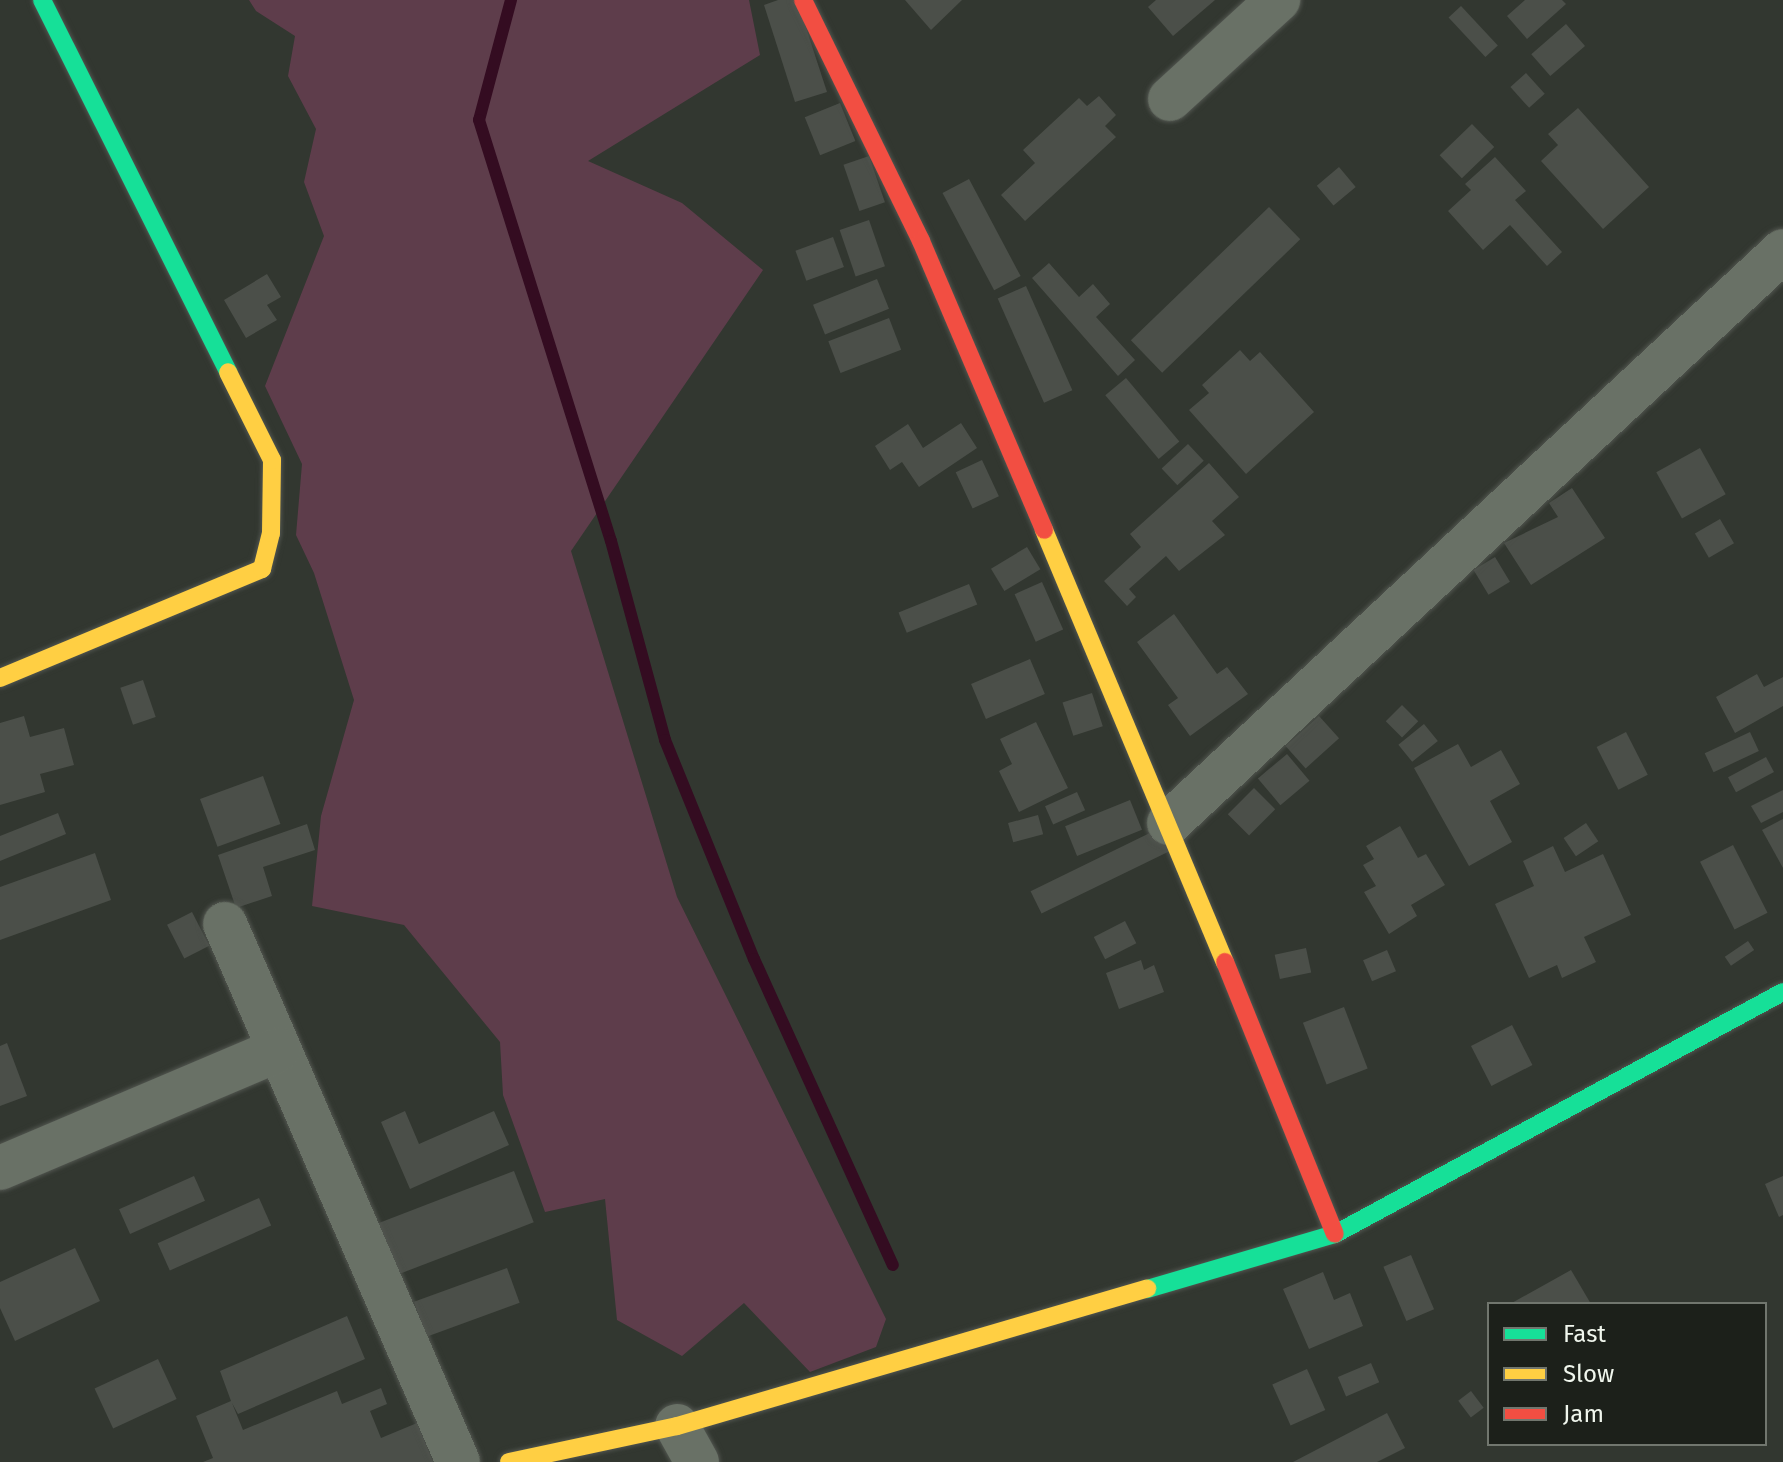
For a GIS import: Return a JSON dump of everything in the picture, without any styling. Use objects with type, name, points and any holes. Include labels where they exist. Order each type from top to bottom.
[{"type":"street","points":[[0,678],[262,569],[271,533],[272,460],[42,0]]},
{"type":"street","points":[[803,0],[921,241],[1169,823],[1335,1234]]},
{"type":"street","points":[[1170,99],[1278,0]]},
{"type":"street","points":[[1169,823],[1783,251]]},
{"type":"street","points":[[225,924],[458,1462]]},
{"type":"street","points":[[509,1462],[687,1444],[1335,1234],[1783,992]]},
{"type":"street","points":[[0,1168],[278,1050]]},
{"type":"shaded area","points":[[249,0],[749,0],[760,55],[588,161],[682,203],[763,270],[571,551],[677,897],[886,1319],[876,1347],[810,1372],[744,1303],[682,1356],[617,1320],[605,1199],[545,1212],[503,1095],[500,1042],[404,925],[312,906],[321,816],[354,700],[314,573],[296,535],[302,464],[265,386],[324,236],[304,182],[316,129],[288,76],[295,36],[256,11]]},
{"type":"building","points":[[778,0],[797,0],[827,92],[795,102],[764,5]]},
{"type":"building","points":[[905,0],[962,0],[931,30]]},
{"type":"building","points":[[1156,0],[1215,0],[1173,36],[1148,7]]},
{"type":"building","points":[[1525,0],[1562,0],[1566,4],[1527,39],[1507,16]]},
{"type":"building","points":[[1461,6],[1498,45],[1485,57],[1449,18]]},
{"type":"building","points":[[1566,24],[1585,46],[1550,76],[1531,54]]},
{"type":"building","points":[[1526,73],[1545,94],[1529,108],[1510,87]]},
{"type":"building","points":[[1099,96],[1116,115],[1105,126],[1116,137],[1025,221],[1001,195],[1035,163],[1023,150],[1079,98],[1087,106]]},
{"type":"building","points":[[840,103],[855,141],[820,155],[805,117]]},
{"type":"building","points":[[1578,108],[1649,187],[1603,229],[1541,161],[1558,145],[1548,134]]},
{"type":"building","points":[[1472,124],[1494,147],[1462,178],[1440,155]]},
{"type":"building","points":[[869,156],[885,202],[859,211],[843,165]]},
{"type":"building","points":[[1495,157],[1526,191],[1515,200],[1562,252],[1547,266],[1510,225],[1483,250],[1448,211],[1471,190],[1465,184]]},
{"type":"building","points":[[1339,167],[1356,187],[1333,206],[1317,186]]},
{"type":"building","points":[[969,179],[1021,276],[994,290],[943,193]]},
{"type":"building","points":[[1269,207],[1300,239],[1162,373],[1131,340]]},
{"type":"building","points":[[869,220],[885,266],[856,276],[840,230]]},
{"type":"building","points":[[833,237],[844,267],[806,281],[795,251]]},
{"type":"building","points":[[1049,263],[1079,297],[1093,284],[1110,304],[1096,317],[1135,360],[1118,376],[1032,278]]},
{"type":"building","points":[[267,274],[281,297],[267,305],[277,320],[246,338],[224,300]]},
{"type":"building","points":[[877,279],[889,309],[825,335],[813,305]]},
{"type":"building","points":[[1026,286],[1072,390],[1044,403],[998,299]]},
{"type":"building","points":[[889,318],[901,350],[841,373],[828,341]]},
{"type":"building","points":[[1240,350],[1250,361],[1260,352],[1314,412],[1246,474],[1189,410],[1209,393],[1202,385]]},
{"type":"building","points":[[1126,378],[1179,442],[1159,459],[1105,395]]},
{"type":"building","points":[[961,423],[977,448],[919,487],[902,462],[890,470],[875,446],[908,424],[923,448]]},
{"type":"building","points":[[1188,444],[1204,461],[1177,485],[1162,469]]},
{"type":"building","points":[[1700,448],[1726,494],[1682,519],[1656,472]]},
{"type":"building","points":[[982,460],[999,496],[973,509],[956,472]]},
{"type":"building","points":[[1209,463],[1239,497],[1212,521],[1225,535],[1179,571],[1166,556],[1129,589],[1136,597],[1127,606],[1104,581],[1141,547],[1130,534]]},
{"type":"building","points":[[1572,488],[1605,538],[1531,585],[1504,543],[1558,517],[1549,503]]},
{"type":"building","points":[[1720,519],[1734,543],[1709,558],[1695,534]]},
{"type":"building","points":[[1027,547],[1040,569],[1004,591],[991,569]]},
{"type":"building","points":[[1495,557],[1510,582],[1489,595],[1474,570]]},
{"type":"building","points":[[1042,582],[1063,630],[1036,642],[1015,594]]},
{"type":"building","points":[[969,584],[977,604],[907,633],[899,612]]},
{"type":"building","points":[[1174,614],[1217,674],[1227,667],[1248,694],[1190,736],[1168,705],[1178,698],[1137,642]]},
{"type":"building","points":[[1030,659],[1045,694],[986,719],[971,684]]},
{"type":"building","points":[[1757,674],[1764,687],[1783,677],[1783,706],[1735,733],[1716,697]]},
{"type":"building","points":[[143,680],[156,717],[133,725],[120,688]]},
{"type":"building","points":[[1092,693],[1103,726],[1073,736],[1063,703]]},
{"type":"building","points":[[1402,705],[1418,721],[1402,738],[1386,721]]},
{"type":"building","points":[[24,716],[30,737],[64,728],[74,765],[40,774],[45,792],[0,805],[0,723]]},
{"type":"building","points":[[1319,716],[1339,738],[1306,768],[1286,746]]},
{"type":"building","points":[[1036,722],[1068,788],[1019,812],[999,771],[1012,764],[1000,739]]},
{"type":"building","points":[[1424,724],[1438,741],[1412,762],[1398,745]]},
{"type":"building","points":[[1626,732],[1648,775],[1618,790],[1597,747]]},
{"type":"building","points":[[1750,732],[1759,751],[1714,772],[1705,753]]},
{"type":"building","points":[[1458,744],[1471,767],[1501,750],[1520,784],[1490,801],[1512,842],[1469,866],[1414,768]]},
{"type":"building","points":[[1287,754],[1309,781],[1280,805],[1258,778]]},
{"type":"building","points":[[1766,757],[1774,772],[1736,792],[1728,777]]},
{"type":"building","points":[[263,776],[280,824],[217,847],[200,799]]},
{"type":"building","points":[[1254,788],[1275,809],[1249,835],[1228,814]]},
{"type":"building","points":[[1783,790],[1783,812],[1761,823],[1751,806]]},
{"type":"building","points":[[1077,792],[1085,810],[1053,825],[1045,806]]},
{"type":"building","points":[[1130,800],[1142,830],[1077,856],[1065,826]]},
{"type":"building","points":[[58,813],[66,834],[0,861],[0,836]]},
{"type":"building","points":[[1038,815],[1043,834],[1013,842],[1008,823]]},
{"type":"building","points":[[1783,819],[1783,868],[1762,830]]},
{"type":"building","points":[[1586,823],[1598,841],[1576,856],[1564,838]]},
{"type":"building","points":[[307,824],[315,850],[263,867],[272,896],[236,908],[218,855]]},
{"type":"building","points":[[1400,826],[1418,858],[1426,854],[1445,885],[1411,905],[1417,916],[1389,934],[1364,892],[1376,886],[1363,865],[1374,859],[1366,846]]},
{"type":"building","points":[[1160,828],[1171,850],[1042,914],[1031,891]]},
{"type":"building","points":[[1733,845],[1768,913],[1735,930],[1700,862]]},
{"type":"building","points":[[1553,846],[1565,872],[1603,854],[1631,915],[1584,937],[1596,962],[1562,978],[1557,965],[1529,978],[1495,904],[1534,886],[1523,861]]},
{"type":"building","points":[[95,853],[111,900],[0,940],[0,887]]},
{"type":"building","points":[[192,912],[209,946],[184,959],[167,925]]},
{"type":"building","points":[[1125,921],[1136,943],[1105,959],[1094,937]]},
{"type":"building","points":[[1748,941],[1754,950],[1731,966],[1725,957]]},
{"type":"building","points":[[1306,948],[1311,972],[1280,979],[1275,955]]},
{"type":"building","points":[[1387,950],[1396,971],[1372,981],[1363,960]]},
{"type":"building","points":[[1141,960],[1144,970],[1154,965],[1164,992],[1119,1009],[1106,973]]},
{"type":"building","points":[[1344,1007],[1368,1069],[1327,1084],[1303,1023]]},
{"type":"building","points":[[1512,1025],[1532,1065],[1491,1086],[1471,1046]]},
{"type":"building","points":[[7,1043],[27,1096],[0,1106],[0,1046]]},
{"type":"building","points":[[405,1111],[419,1144],[494,1111],[509,1145],[410,1189],[381,1122]]},
{"type":"building","points":[[514,1171],[534,1222],[395,1276],[375,1224]]},
{"type":"building","points":[[194,1176],[205,1201],[130,1234],[119,1209]]},
{"type":"building","points":[[1783,1176],[1783,1215],[1779,1217],[1765,1184]]},
{"type":"building","points":[[259,1198],[271,1225],[170,1271],[158,1243]]},
{"type":"building","points":[[75,1248],[100,1301],[15,1341],[0,1308],[0,1282]]},
{"type":"building","points":[[1411,1255],[1434,1309],[1406,1321],[1383,1267]]},
{"type":"building","points":[[507,1268],[520,1303],[427,1337],[414,1302]]},
{"type":"building","points":[[1571,1270],[1590,1302],[1514,1302]]},
{"type":"building","points":[[1323,1272],[1334,1300],[1350,1293],[1363,1326],[1309,1349],[1283,1289]]},
{"type":"building","points":[[347,1316],[365,1359],[238,1414],[232,1403],[243,1430],[337,1391],[342,1404],[381,1388],[387,1404],[370,1411],[381,1438],[417,1423],[433,1462],[203,1462],[213,1458],[196,1416],[231,1401],[220,1371]]},
{"type":"building","points":[[158,1359],[177,1399],[113,1428],[95,1389]]},
{"type":"building","points":[[1371,1363],[1379,1382],[1346,1396],[1338,1377]]},
{"type":"building","points":[[1307,1369],[1325,1410],[1291,1426],[1272,1384]]},
{"type":"building","points":[[1471,1391],[1484,1408],[1471,1417],[1458,1401]]},
{"type":"building","points":[[1387,1413],[1405,1448],[1377,1462],[1293,1462]]},
{"type":"waterway","points":[[511,0],[479,120],[611,541],[665,740],[754,959],[893,1265]]},
{"type":"traffic: fast","points":[[42,0],[228,372]]},
{"type":"traffic: fast","points":[[1147,1289],[1335,1234],[1783,992]]},
{"type":"traffic: slow","points":[[0,678],[262,569],[271,533],[272,460],[228,372]]},
{"type":"traffic: slow","points":[[1044,530],[1225,962]]},
{"type":"traffic: slow","points":[[509,1462],[677,1426],[1147,1289]]},
{"type":"traffic: jam","points":[[803,0],[921,241],[1044,530]]},
{"type":"traffic: jam","points":[[1225,962],[1335,1234]]}]
